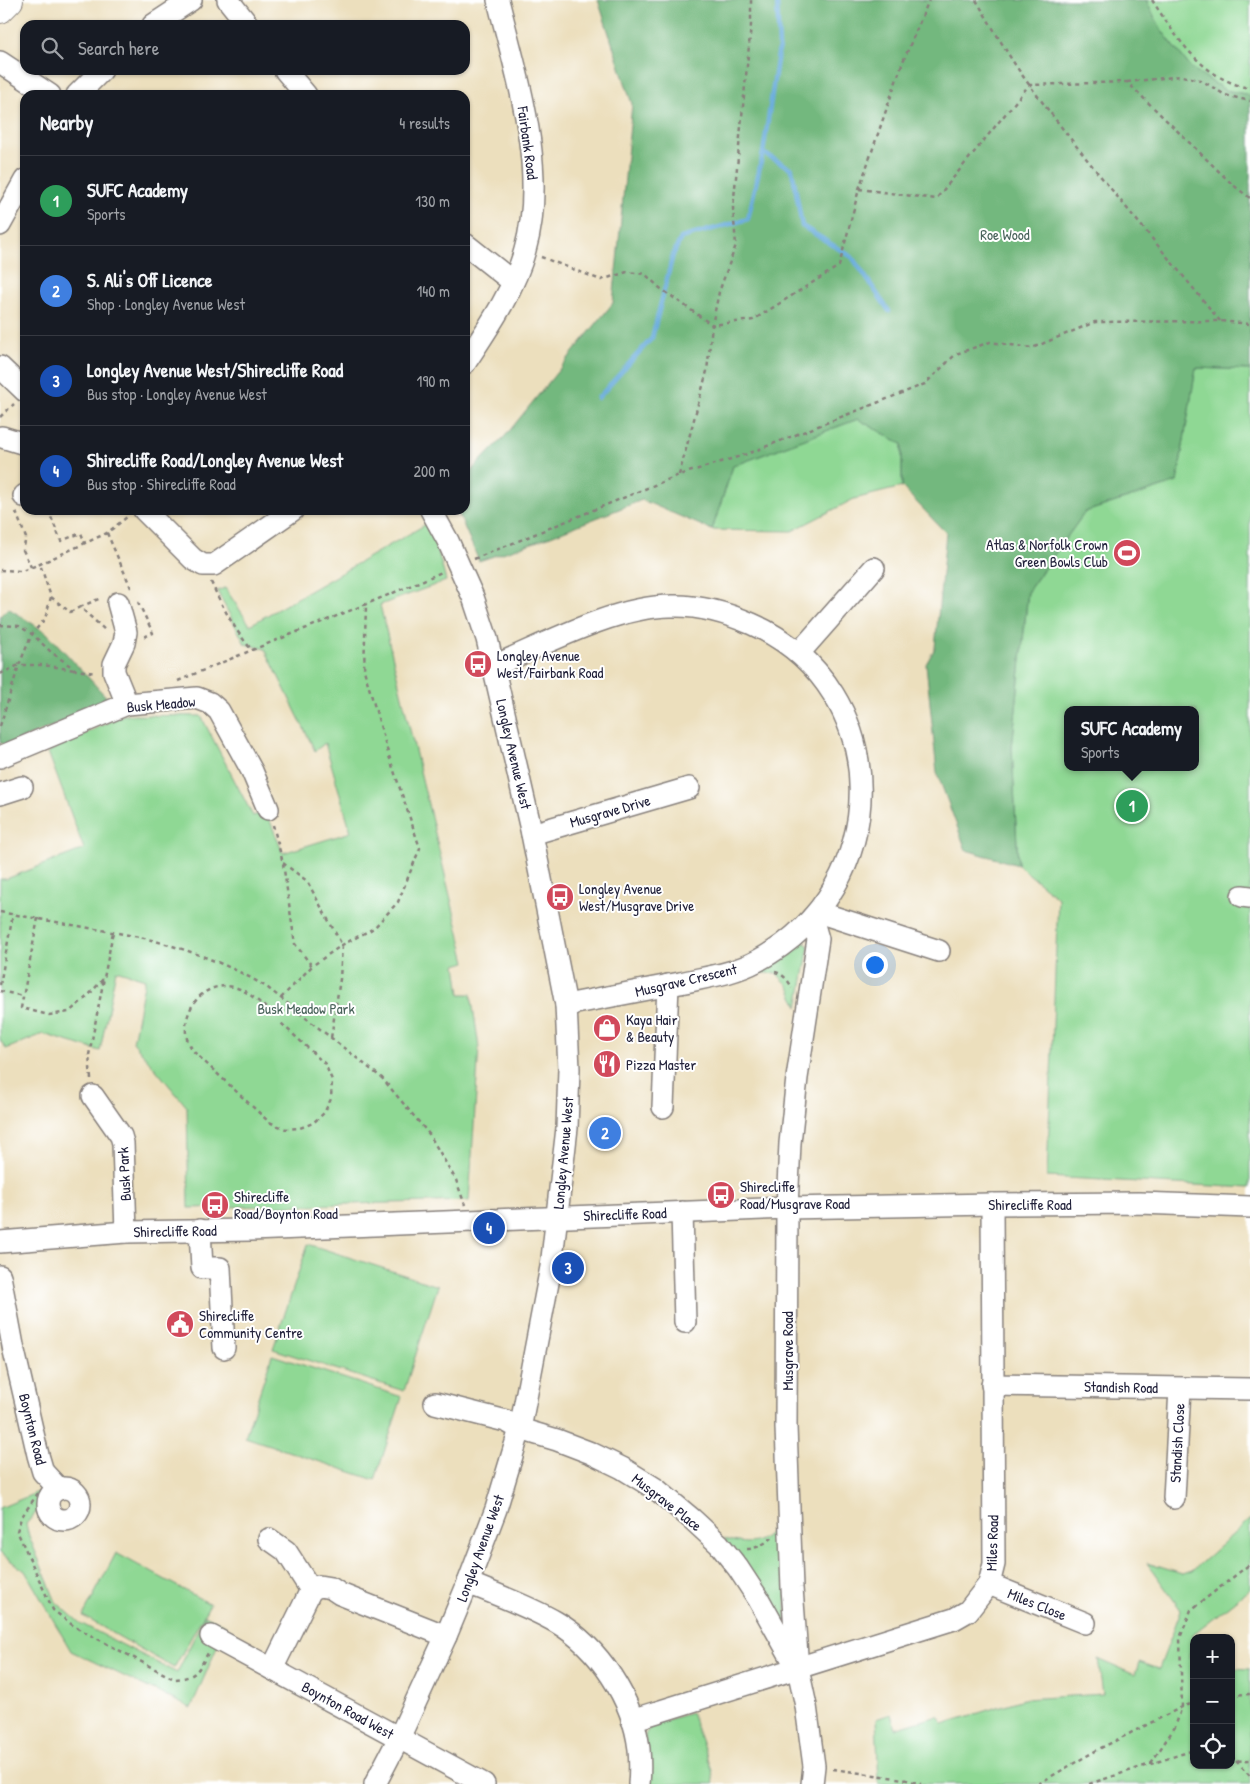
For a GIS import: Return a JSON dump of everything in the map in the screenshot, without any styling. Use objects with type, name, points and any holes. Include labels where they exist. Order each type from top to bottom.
[{"type":"main road","points":[[0,9],[9,0]]},
{"type":"street","points":[[161,20],[191,0]]},
{"type":"street","points":[[228,0],[244,20]]},
{"type":"street","name":"Fairbank Road","points":[[470,355],[490,324],[512,282],[525,251],[530,231],[534,185],[529,136],[498,0]]},
{"type":"street","points":[[0,62],[42,90]]},
{"type":"street","points":[[82,90],[97,75]]},
{"type":"street","points":[[289,75],[302,90]]},
{"type":"street","points":[[0,225],[20,189]]},
{"type":"street","points":[[470,248],[512,282]]},
{"type":"street","points":[[0,367],[20,386]]},
{"type":"street","points":[[2,437],[20,442]]},
{"type":"street","points":[[138,515],[193,559],[203,565],[214,565],[286,515]]},
{"type":"street","name":"Longley Avenue West","points":[[375,1784],[399,1738],[468,1583],[496,1509],[520,1429],[538,1340],[558,1217],[567,1128],[569,1069],[566,1005],[532,834],[487,639],[473,597],[433,515]]},
{"type":"street","points":[[799,653],[874,568]]},
{"type":"street","points":[[118,603],[126,632],[124,643],[114,664],[114,672],[127,704]]},
{"type":"street","name":"Musgrave Crescent","points":[[494,666],[596,623],[635,610],[670,606],[704,608],[736,617],[770,632],[799,653],[813,666],[841,708],[852,735],[858,763],[861,793],[857,828],[851,854],[836,886],[815,915],[788,940],[757,961],[729,972],[566,1005]]},
{"type":"street","name":"Busk Meadow","points":[[0,757],[127,704],[197,698],[210,703],[219,711],[252,771],[268,809]]},
{"type":"street","points":[[0,794],[22,786]]},
{"type":"street","name":"Musgrave Drive","points":[[532,834],[689,788]]},
{"type":"street","points":[[815,915],[939,951]]},
{"type":"street","name":"Musgrave Road","points":[[813,1775],[806,1706],[798,1669],[792,1588],[786,1427],[787,1208],[790,1143],[818,938],[815,915]]},
{"type":"street","points":[[663,1107],[668,985]]},
{"type":"street","name":"Busk Park","points":[[93,1096],[121,1136],[123,1143],[126,1232]]},
{"type":"street","name":"Shirecliffe Road","points":[[0,1242],[126,1232],[471,1221],[787,1208],[1140,1203],[1250,1207]]},
{"type":"street","name":"Miles Road","points":[[632,1720],[954,1619],[968,1611],[989,1584],[994,1564],[992,1204]]},
{"type":"street","points":[[682,1212],[685,1322]]},
{"type":"street","points":[[200,1230],[202,1268],[220,1268],[224,1348]]},
{"type":"street","name":"Boynton Road","points":[[0,1276],[14,1351],[38,1455],[52,1481]]},
{"type":"street","name":"Standish Road","points":[[992,1385],[1250,1389]]},
{"type":"street","name":"Standish Close","points":[[1174,1498],[1180,1388]]},
{"type":"street","name":"Musgrave Place","points":[[435,1403],[506,1421],[520,1429],[557,1440],[622,1468],[656,1489],[718,1544],[738,1568],[759,1600],[798,1669]]},
{"type":"street","points":[[269,1539],[286,1551],[311,1590]]},
{"type":"street","points":[[468,1583],[527,1607],[557,1622],[581,1640],[599,1659],[618,1688],[632,1720],[639,1749],[639,1784]]},
{"type":"street","name":"Miles Close","points":[[989,1584],[1085,1623]]},
{"type":"street","points":[[272,1669],[311,1590],[319,1586],[332,1588],[340,1594],[446,1636]]},
{"type":"street","points":[[759,1600],[792,1588]]},
{"type":"street","name":"Boynton Road West","points":[[213,1637],[484,1784]]},
{"type":"path","points":[[679,475],[707,371],[712,325],[719,292],[736,245],[733,208],[751,25],[751,0]]},
{"type":"path","points":[[525,251],[601,280],[627,272],[645,274],[660,288],[712,325],[753,320],[839,266],[859,189],[902,64],[929,0]]},
{"type":"path","points":[[976,0],[1029,85],[1092,166],[1220,321]]},
{"type":"path","points":[[1152,0],[1171,29],[1196,59],[1210,72],[1250,88]]},
{"type":"path","points":[[859,189],[936,199],[1029,85],[1127,82],[1182,76],[1201,80],[1225,95],[1250,101]]},
{"type":"path","points":[[1127,82],[1233,185],[1250,198]]},
{"type":"path","points":[[171,684],[251,649],[366,605],[458,565],[679,475],[747,454],[925,384],[956,354],[990,342],[1032,348],[1095,322],[1220,321],[1250,324]]},
{"type":"path","points":[[20,498],[11,501],[26,538],[24,550],[31,567]]},
{"type":"path","points":[[50,515],[61,542],[81,533],[85,543]]},
{"type":"path","points":[[0,570],[22,571],[40,564],[107,533],[133,515]]},
{"type":"path","points":[[0,726],[19,665],[32,634],[45,619],[51,597],[40,564]]},
{"type":"path","points":[[203,565],[222,605],[251,649]]},
{"type":"path","points":[[281,998],[312,966],[342,945],[374,928],[398,902],[420,848],[388,756],[364,670],[366,605]]},
{"type":"path","points":[[0,625],[19,626],[32,634],[51,652],[76,670]]},
{"type":"path","points":[[0,674],[19,665],[43,665],[94,673],[114,672]]},
{"type":"path","points":[[268,809],[283,863],[295,944],[312,966]]},
{"type":"path","points":[[283,863],[307,881],[342,945],[340,978],[331,1038]]},
{"type":"path","points":[[0,912],[113,932],[162,943],[249,976],[268,988],[382,1078],[429,1134],[456,1180],[471,1221]]},
{"type":"path","points":[[0,985],[14,914]]},
{"type":"path","points":[[38,918],[22,1008],[49,1014],[69,1012],[88,996],[104,978]]},
{"type":"path","points":[[93,1096],[89,1055],[113,932]]},
{"type":"path","points":[[772,971],[779,972],[789,982],[806,1016]]},
{"type":"path","points":[[266,1008],[249,994],[234,987],[218,987],[202,993],[192,1004],[186,1018],[186,1035],[193,1051],[269,1122],[286,1129],[300,1128],[313,1123],[324,1113],[331,1099],[332,1080],[325,1064],[281,1023]]},
{"type":"path","points":[[0,991],[24,996]]},
{"type":"path","points":[[52,1481],[42,1479],[42,1486],[21,1518],[17,1530],[53,1610],[75,1627],[174,1679],[186,1679],[197,1672],[213,1637]]},
{"type":"path","points":[[718,1544],[740,1549],[752,1549],[767,1542],[790,1521]]},
{"type":"path","points":[[1151,1763],[1175,1727],[1182,1707],[1180,1638],[1191,1610],[1250,1564]]},
{"type":"path","points":[[1235,1695],[1250,1694]]},
{"type":"path","points":[[1038,1784],[1096,1750],[1190,1704]]},
{"type":"path","points":[[1089,1784],[1190,1751]]},
{"type":"path","points":[[1236,1761],[1250,1760]]},
{"type":"path","points":[[1236,1761],[1250,1776]]},
{"type":"path","points":[[813,1775],[902,1779],[921,1784]]},
{"type":"green space","name":"Roe Wood","points":[[598,0],[1146,0],[1160,28],[1191,68],[1225,90],[1250,95],[1250,370],[1196,368],[1177,482],[1085,512],[1028,591],[1012,748],[1018,865],[966,850],[937,773],[926,664],[935,648],[946,533],[902,487],[902,444],[858,419],[733,466],[712,530],[642,500],[538,541],[479,561],[459,515],[470,515],[470,472],[506,435],[613,303],[632,104]]},
{"type":"green space","points":[[1146,0],[1250,0],[1250,95],[1225,90],[1191,68],[1160,28]]},
{"type":"green space","points":[[1196,368],[1250,370],[1250,1188],[1047,1177],[1058,898],[1018,865],[1012,748],[1028,591],[1085,512],[1177,482]]},
{"type":"green space","points":[[858,419],[902,444],[902,487],[854,499],[792,531],[712,530],[733,466]]},
{"type":"green space","name":"Busk Meadow Park","points":[[430,522],[446,581],[380,605],[466,962],[456,965],[460,994],[471,994],[479,1047],[469,1201],[189,1208],[187,1107],[133,1042],[145,979],[116,970],[100,1051],[43,1034],[6,1049],[0,1040],[0,879],[6,879],[84,849],[48,752],[123,715],[201,716],[253,816],[266,811],[283,853],[351,832],[325,743],[315,751],[265,649],[245,644],[217,591],[225,588],[250,625]]},
{"type":"green space","points":[[8,608],[47,633],[111,702],[7,745],[0,743],[0,616]]},
{"type":"green space","points":[[802,941],[809,946],[798,1007],[788,985],[777,974],[753,972]]},
{"type":"green space","points":[[308,1244],[438,1286],[404,1391],[273,1349]]},
{"type":"green space","points":[[272,1355],[402,1397],[375,1480],[245,1437]]},
{"type":"green space","points":[[38,1492],[47,1500],[26,1524],[29,1536],[56,1602],[80,1623],[177,1673],[205,1615],[226,1626],[191,1708],[71,1651],[25,1571],[0,1553],[0,1508]]},
{"type":"green space","points":[[782,1517],[787,1627],[782,1628],[724,1539],[744,1543],[758,1541],[769,1533]]},
{"type":"green space","points":[[1250,1519],[1250,1589],[1193,1634],[1190,1634],[1189,1658],[1190,1769],[1235,1769],[1235,1668],[1250,1669],[1250,1784],[879,1784],[876,1719],[891,1714],[895,1729],[938,1716],[943,1724],[1024,1699],[1103,1694],[1098,1659],[1135,1675],[1139,1662],[1159,1669],[1181,1610],[1147,1563],[1182,1574],[1192,1571]]},
{"type":"green space","points":[[116,1553],[210,1604],[174,1668],[83,1616]]},
{"type":"green space","points":[[691,1713],[712,1770],[714,1784],[648,1784],[645,1735],[652,1724]]},
{"type":"waterway","points":[[598,398],[652,338],[673,255],[681,238],[748,219],[763,153],[779,47],[777,0]]},
{"type":"waterway","points":[[763,153],[792,169],[802,226],[852,257],[889,311]]},
{"type":"place","name":"Atlas & Norfolk Crown Green Bowls Club","points":[[1127,553]]},
{"type":"place","name":"Longley Avenue West/Fairbank Road","points":[[478,664]]},
{"type":"place","name":"SUFC Academy","points":[[1132,806]]},
{"type":"place","name":"Longley Avenue West/Musgrave Drive","points":[[560,897]]},
{"type":"place","name":"Kaya Hair & Beauty","points":[[607,1028]]},
{"type":"place","name":"Pizza Master","points":[[607,1064]]},
{"type":"place","name":"S. Ali's Off Licence","points":[[605,1133]]},
{"type":"place","name":"Shirecliffe Road/Musgrave Road","points":[[721,1195]]},
{"type":"place","name":"Shirecliffe Road/Boynton Road","points":[[215,1205]]},
{"type":"place","name":"Shirecliffe Road/Longley Avenue West","points":[[489,1228]]},
{"type":"place","name":"Longley Avenue West/Shirecliffe Road","points":[[568,1268]]},
{"type":"place","name":"Shirecliffe Community Centre","points":[[180,1324]]}]
